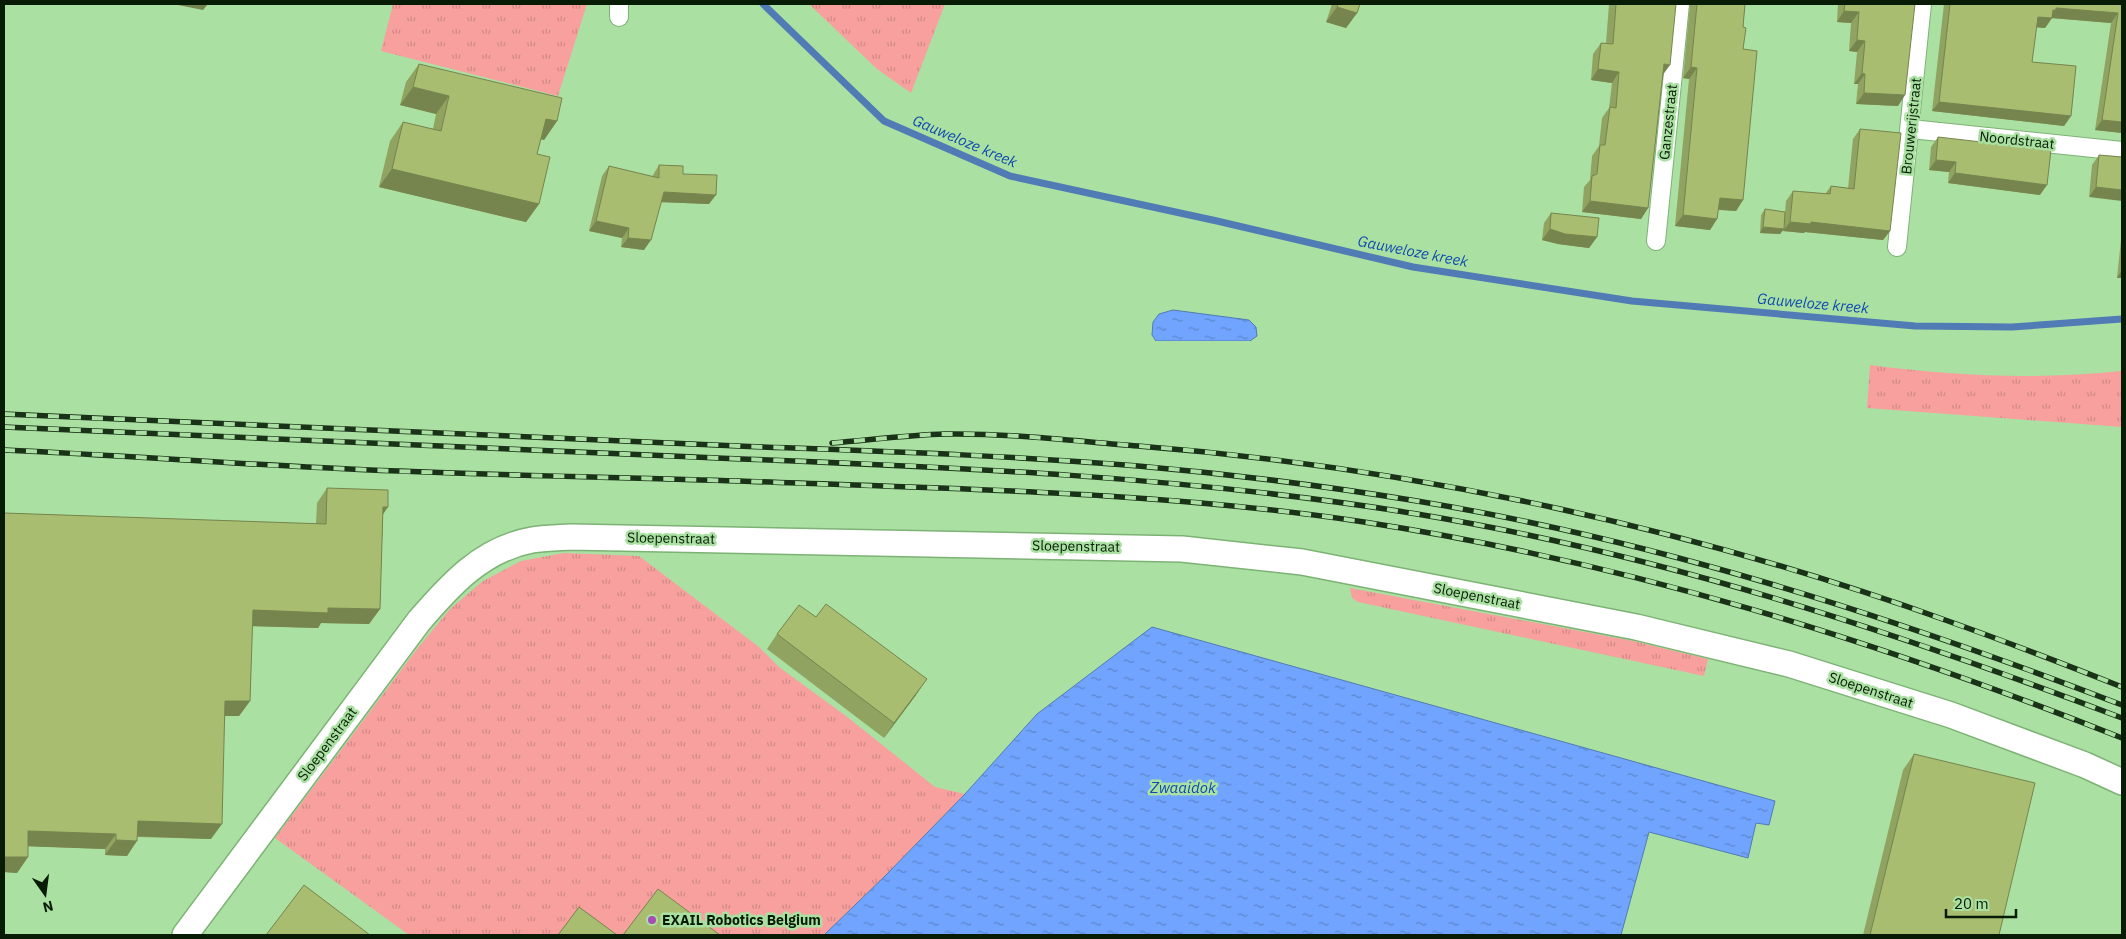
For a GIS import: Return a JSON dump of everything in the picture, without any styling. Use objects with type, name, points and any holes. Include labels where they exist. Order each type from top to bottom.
[{"type":"street","name":"Ganzestraat","points":[[1656,241],[1680,4]]},
{"type":"street","name":"Brouwerijstraat","points":[[1897,247],[1911,128],[1922,4]]},
{"type":"street","name":"Noordstraat","points":[[1911,128],[2122,151]]},
{"type":"street","name":"Sloepenstraat","points":[[185,935],[419,621],[448,587],[472,567],[500,550],[532,540],[570,536],[1182,549],[1302,562],[1636,627],[1789,664],[1951,715],[2085,765],[2122,782]]},
{"type":"green space","points":[[393,4],[587,4],[558,96],[381,51]]},
{"type":"green space","points":[[809,4],[945,4],[911,93],[877,69]]},
{"type":"green space","points":[[1870,365],[1996,376],[2090,374],[2122,371],[2122,427],[1867,408]]},
{"type":"green space","points":[[564,553],[639,556],[759,647],[779,667],[846,716],[935,787],[965,794],[824,935],[409,935],[275,838],[417,649],[450,609],[483,581],[521,561]]},
{"type":"green space","points":[[1350,588],[1633,641],[1708,659],[1704,676],[1358,602],[1352,598]]},
{"type":"water","points":[[1173,310],[1249,320],[1256,327],[1257,336],[1250,341],[1156,341],[1152,335],[1153,322],[1159,314]]},
{"type":"water","name":"Zwaaidok","points":[[1152,627],[1775,801],[1769,825],[1756,823],[1748,858],[1649,832],[1621,935],[824,935],[965,794],[1037,714]]},
{"type":"pier","points":[[1156,341],[1250,341],[1250,344],[1156,343]]},
{"type":"building","points":[[1338,4],[1360,4],[1357,13],[1337,7]]},
{"type":"building","points":[[1616,4],[1676,4],[1670,65],[1664,64],[1648,208],[1590,201],[1592,176],[1597,174],[1600,145],[1605,145],[1610,107],[1616,108],[1619,72],[1598,69],[1601,43],[1613,44]]},
{"type":"building","points":[[1697,4],[1745,4],[1743,27],[1746,28],[1743,49],[1757,51],[1743,200],[1720,198],[1717,219],[1683,215],[1697,68],[1691,67]]},
{"type":"building","points":[[1845,4],[1915,4],[1905,95],[1864,93],[1865,74],[1862,73],[1865,41],[1857,40],[1859,12],[1844,11]]},
{"type":"building","points":[[1950,4],[2122,4],[2122,122],[2102,120],[2118,13],[2056,8],[2056,10],[2053,10],[2052,18],[2038,17],[2032,62],[2076,66],[2071,116],[1939,102]]},
{"type":"building","points":[[419,64],[562,98],[557,121],[546,119],[537,154],[550,157],[539,204],[392,169],[403,122],[441,131],[449,96],[413,87]]},
{"type":"building","points":[[1860,129],[1901,133],[1890,231],[1811,222],[1811,224],[1790,222],[1793,191],[1830,194],[1831,186],[1854,189]]},
{"type":"building","points":[[1938,137],[2051,150],[2047,185],[1955,173],[1956,162],[1936,160]]},
{"type":"building","points":[[2099,155],[2122,157],[2122,190],[2096,187]]},
{"type":"building","points":[[659,165],[683,166],[683,174],[717,175],[716,195],[664,192],[651,240],[628,238],[629,228],[596,221],[609,166],[659,178]]},
{"type":"building","points":[[1765,209],[1785,212],[1784,229],[1763,227]]},
{"type":"building","points":[[1551,213],[1599,218],[1597,237],[1565,234],[1550,229]]},
{"type":"building","points":[[327,488],[388,490],[388,507],[383,507],[380,609],[328,608],[328,613],[253,610],[250,701],[225,701],[222,824],[138,821],[137,841],[116,840],[116,834],[28,831],[28,857],[4,857],[4,513],[326,524]]},
{"type":"building","points":[[826,604],[927,679],[894,723],[777,634],[799,605],[816,617]]},
{"type":"building","points":[[1914,754],[2035,783],[1999,935],[1870,935]]},
{"type":"building","points":[[304,885],[370,935],[266,935]]},
{"type":"building","points":[[658,889],[720,935],[623,935]]},
{"type":"building","points":[[579,907],[617,935],[558,935]]},
{"type":"waterway","name":"Gauweloze kreek","points":[[763,4],[884,121],[1010,176],[1217,221],[1413,267],[1632,301],[1915,326],[2012,327],[2122,319]]},
{"type":"railway","points":[[4,414],[988,456],[1138,466],[1313,485],[1417,501],[1507,518],[1597,537],[1686,560],[1862,612],[2122,705]]},
{"type":"railway","points":[[4,427],[892,465],[1155,482],[1243,490],[1330,501],[1417,514],[1508,531],[1686,573],[1775,598],[1862,626],[1949,655],[2122,718]]},
{"type":"railway","points":[[832,443],[945,434],[1017,436],[1241,456],[1343,469],[1446,486],[1650,530],[1751,557],[1948,621],[2122,687]]},
{"type":"railway","points":[[4,450],[398,471],[1052,493],[1209,504],[1364,522],[1558,559],[1654,582],[1749,609],[1937,669],[2122,738]]},
{"type":"place","name":"EXAIL Robotics Belgium","points":[[652,920]]}]
